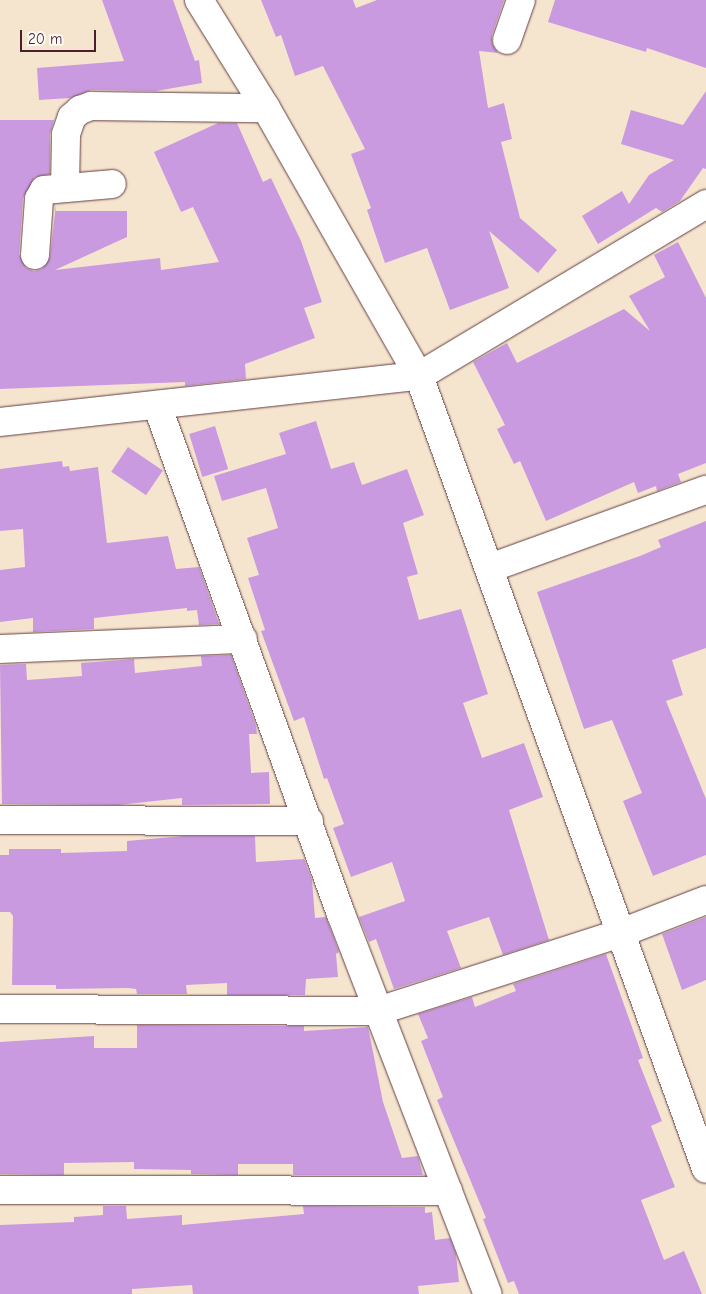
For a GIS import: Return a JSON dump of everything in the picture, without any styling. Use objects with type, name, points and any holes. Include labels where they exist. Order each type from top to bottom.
[{"type":"street","points":[[199,0],[266,108],[419,376],[621,933],[703,1152]]},
{"type":"street","points":[[507,40],[521,0]]},
{"type":"street","points":[[65,188],[69,124],[74,114],[91,106],[266,108]]},
{"type":"street","points":[[36,254],[41,195],[47,189],[112,184]]},
{"type":"street","points":[[0,422],[419,376],[706,204]]},
{"type":"street","points":[[157,405],[378,1011],[488,1294]]},
{"type":"street","points":[[490,568],[706,490]]},
{"type":"street","points":[[0,649],[243,639]]},
{"type":"street","points":[[0,820],[309,821]]},
{"type":"street","points":[[0,1009],[378,1011],[621,933],[706,900]]},
{"type":"street","points":[[0,1190],[448,1191]]},
{"type":"building","points":[[102,0],[173,0],[195,61],[199,60],[202,83],[156,91],[91,90],[70,98],[39,100],[37,68],[124,61]]},
{"type":"building","points":[[261,0],[353,0],[356,8],[377,0],[504,0],[492,35],[492,43],[498,53],[479,51],[488,108],[504,103],[512,139],[501,142],[520,218],[557,250],[538,273],[489,231],[509,288],[450,310],[427,248],[385,263],[367,210],[371,208],[351,154],[365,149],[323,66],[295,76],[281,35],[276,37]]},
{"type":"building","points":[[555,0],[706,0],[706,68],[647,48],[646,52],[548,22]]},
{"type":"building","points":[[706,91],[706,169],[703,168],[680,201],[662,212],[656,208],[598,244],[582,216],[622,191],[629,204],[649,175],[674,160],[621,144],[631,110],[683,125]]},
{"type":"building","points":[[0,120],[54,120],[50,134],[50,174],[35,177],[23,198],[19,254],[26,268],[34,271],[42,269],[50,257],[56,205],[56,211],[127,211],[127,237],[55,270],[160,258],[161,270],[219,262],[193,207],[181,212],[154,152],[218,123],[237,123],[263,182],[271,178],[301,241],[322,302],[304,308],[315,338],[245,364],[246,379],[185,386],[185,382],[0,389]]},
{"type":"building","points":[[678,242],[706,298],[706,463],[678,474],[681,482],[657,491],[656,486],[638,493],[634,482],[546,521],[520,461],[514,464],[497,429],[505,425],[473,362],[507,343],[517,363],[624,309],[650,331],[629,296],[665,277],[654,255]]},
{"type":"building","points":[[316,421],[331,469],[354,462],[362,485],[407,469],[424,515],[403,523],[418,574],[407,577],[419,620],[461,609],[488,694],[463,703],[482,758],[524,743],[543,797],[509,810],[549,940],[503,955],[489,917],[447,931],[461,968],[394,989],[376,939],[369,942],[359,917],[405,901],[392,862],[351,877],[333,828],[344,824],[327,778],[324,779],[304,717],[294,721],[261,631],[265,630],[248,578],[259,575],[247,538],[278,528],[266,488],[222,501],[214,476],[286,454],[279,433]]},
{"type":"building","points":[[215,426],[228,469],[202,477],[189,434]]},
{"type":"building","points":[[128,447],[163,470],[146,495],[111,472]]},
{"type":"building","points":[[62,461],[63,467],[69,466],[70,471],[98,467],[107,543],[168,536],[176,569],[199,567],[219,624],[199,625],[197,610],[187,611],[187,608],[94,618],[94,629],[33,632],[33,618],[0,622],[0,570],[25,567],[23,529],[0,531],[0,469]]},
{"type":"building","points":[[706,521],[706,648],[672,660],[683,695],[666,701],[706,799],[706,855],[653,876],[623,801],[642,793],[612,720],[584,729],[537,592],[640,556],[661,547],[658,540]]},
{"type":"building","points":[[231,655],[256,726],[257,734],[249,734],[251,773],[269,772],[270,804],[182,805],[182,798],[118,805],[2,804],[0,665],[26,664],[27,680],[82,676],[81,663],[134,659],[135,673],[202,666],[201,656]]},
{"type":"building","points":[[184,836],[255,836],[256,862],[304,859],[312,880],[315,918],[326,917],[339,952],[336,954],[338,977],[306,979],[305,995],[227,995],[227,983],[186,985],[187,994],[137,994],[136,989],[128,988],[56,989],[56,985],[12,985],[13,916],[10,912],[0,912],[0,855],[9,855],[9,849],[61,849],[61,853],[127,851],[127,841]]},
{"type":"building","points":[[706,917],[706,980],[682,990],[662,934]]},
{"type":"building","points":[[606,954],[643,1058],[638,1060],[662,1121],[651,1126],[675,1187],[641,1200],[664,1260],[684,1251],[702,1294],[519,1294],[514,1281],[508,1283],[483,1219],[486,1218],[437,1100],[443,1097],[421,1041],[428,1038],[418,1014],[472,997],[475,1007],[516,991],[513,984]]},
{"type":"building","points":[[137,1025],[304,1026],[304,1031],[368,1027],[383,1102],[402,1158],[418,1156],[423,1175],[293,1175],[293,1164],[238,1164],[238,1175],[191,1174],[191,1170],[134,1169],[134,1162],[64,1163],[64,1175],[0,1174],[0,1042],[94,1036],[94,1048],[137,1048]]},
{"type":"building","points":[[103,1206],[126,1206],[127,1219],[182,1215],[182,1225],[304,1214],[303,1206],[425,1207],[425,1213],[432,1212],[435,1240],[450,1238],[456,1254],[459,1282],[418,1286],[419,1294],[193,1294],[192,1285],[132,1289],[132,1294],[0,1294],[0,1225],[74,1222],[74,1217],[103,1215]]}]
